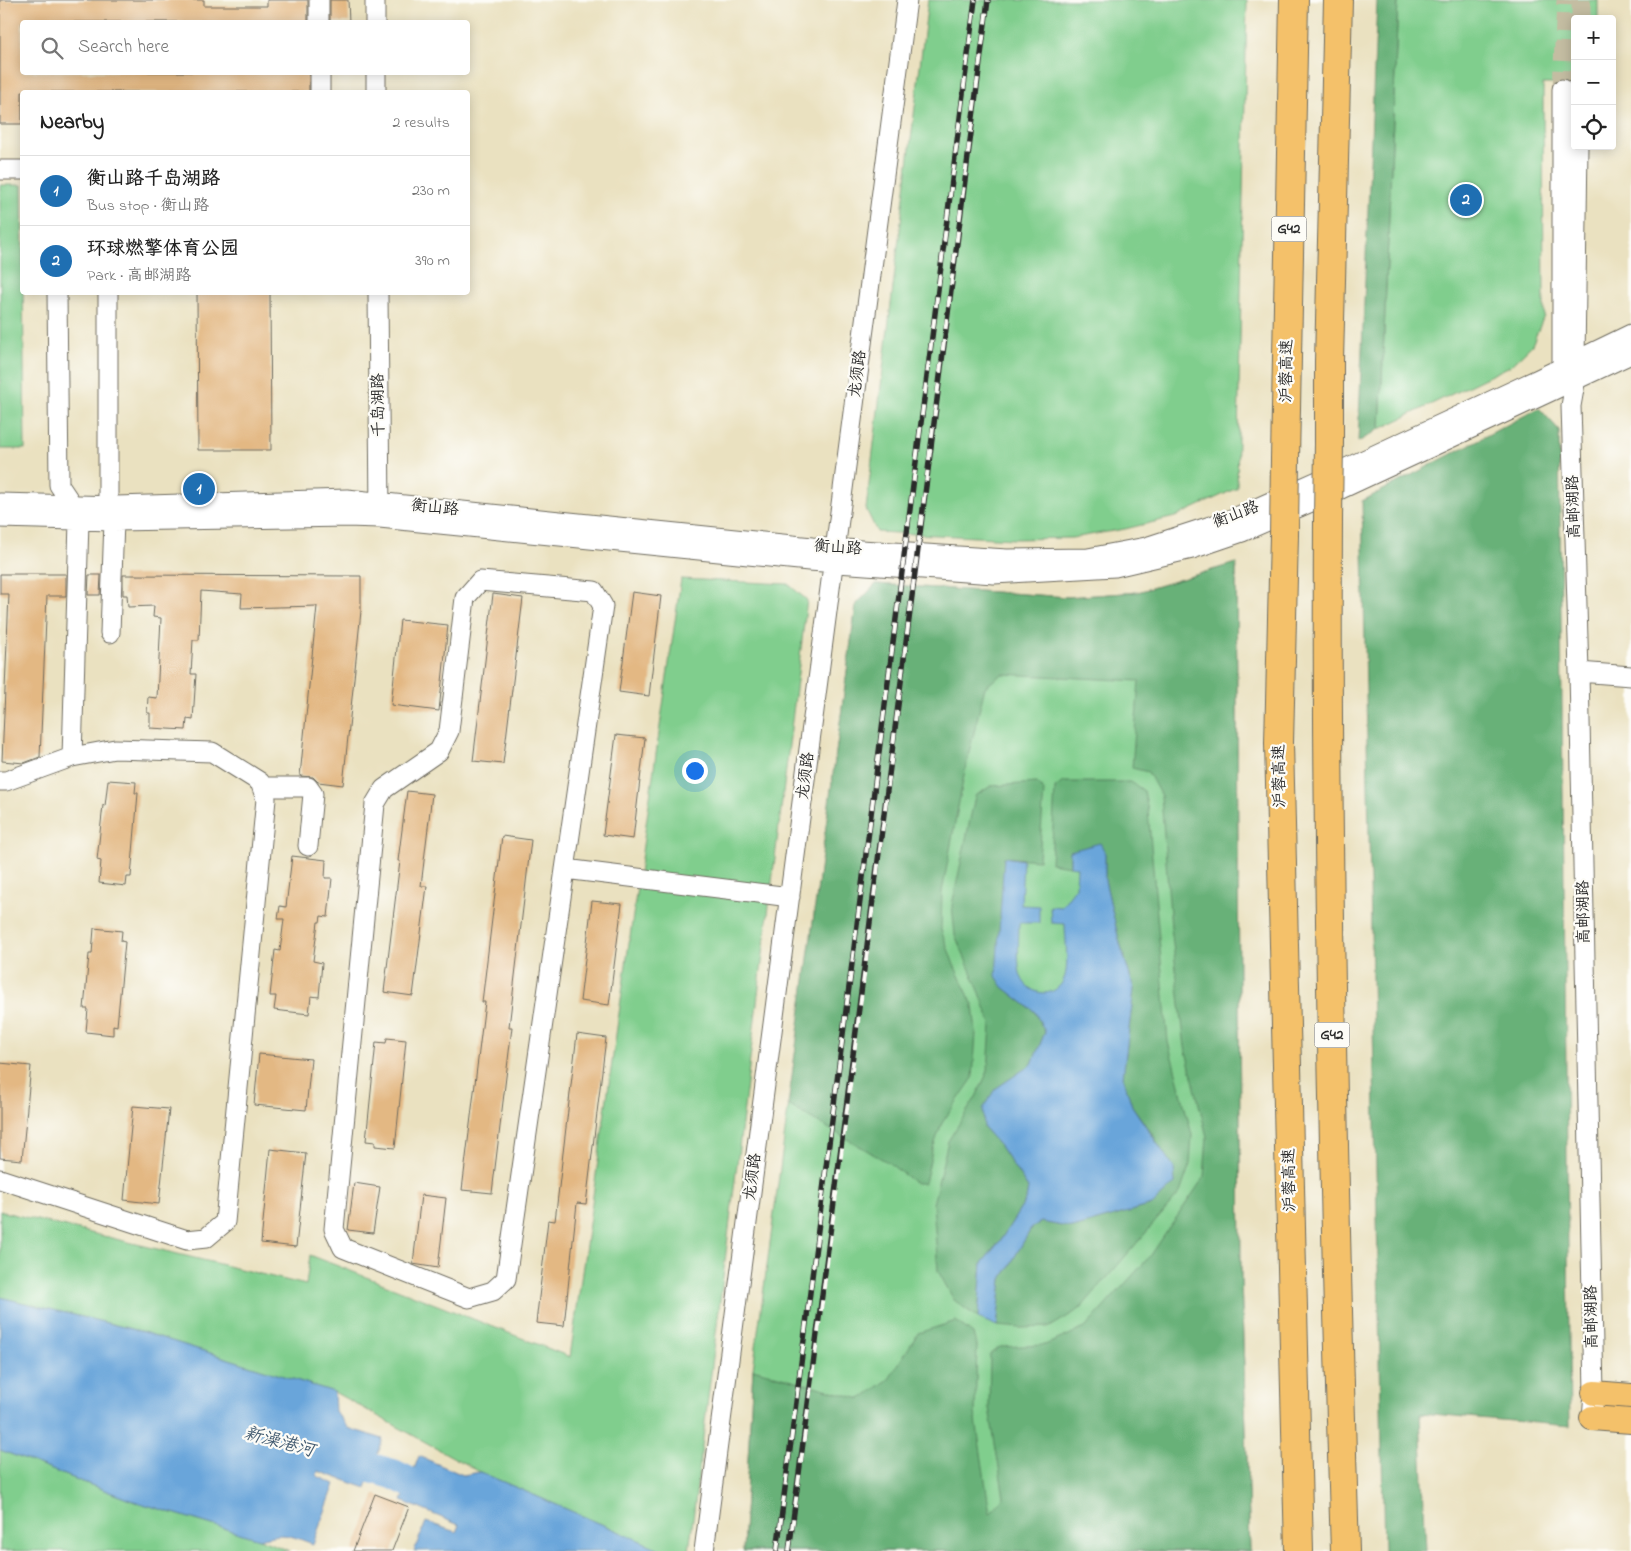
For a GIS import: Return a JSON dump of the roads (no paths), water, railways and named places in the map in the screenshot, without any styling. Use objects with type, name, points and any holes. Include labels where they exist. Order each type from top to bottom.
[{"type":"highway","name":"沪蓉高速","points":[[1294,0],[1280,753],[1299,1551]]},
{"type":"highway","name":"G42","points":[[1338,0],[1329,441],[1327,723],[1335,1236],[1345,1551]]},
{"type":"main road","points":[[1594,1393],[1631,1396]]},
{"type":"main road","points":[[1592,1418],[1631,1421]]},
{"type":"street","points":[[319,0],[319,20]]},
{"type":"street","points":[[375,0],[375,20]]},
{"type":"street","name":"龙须路","points":[[705,1546],[907,0]]},
{"type":"street","points":[[320,75],[320,90]]},
{"type":"street","points":[[376,75],[376,90]]},
{"type":"street","name":"高邮湖路","points":[[1562,89],[1579,672],[1594,1393],[1592,1418]]},
{"type":"street","name":"高邮湖路","points":[[1569,373],[1578,150]]},
{"type":"street","points":[[0,170],[20,170]]},
{"type":"street","points":[[57,295],[59,484],[76,513],[72,757]]},
{"type":"street","points":[[108,295],[111,513],[110,633]]},
{"type":"street","name":"千岛湖路","points":[[378,295],[380,510]]},
{"type":"street","name":"衡山路","points":[[1569,373],[1631,334]]},
{"type":"street","name":"衡山路","points":[[0,518],[346,499],[380,510],[834,556],[1088,558],[1146,546],[1241,515],[1569,373],[1631,354]]},
{"type":"street","name":"衡山路","points":[[0,503],[76,513]]},
{"type":"street","points":[[480,581],[594,590],[604,606],[565,869],[506,1278],[493,1291],[469,1298],[343,1248],[334,1229],[375,804],[384,789],[439,751],[450,731],[465,598],[480,581]]},
{"type":"street","points":[[1579,672],[1631,676]]},
{"type":"street","points":[[0,781],[6,782],[72,757],[115,749],[212,752],[260,782],[266,799],[225,1222],[206,1238],[187,1240],[0,1179]]},
{"type":"street","points":[[262,787],[308,788],[313,794],[308,846]]},
{"type":"street","points":[[565,869],[790,897]]},
{"type":"water","points":[[1100,843],[1105,852],[1105,880],[1119,940],[1134,989],[1123,1077],[1132,1106],[1174,1168],[1175,1183],[1152,1205],[1073,1228],[1041,1222],[1032,1227],[1002,1279],[997,1326],[978,1318],[982,1263],[1000,1241],[1026,1200],[1028,1188],[1000,1146],[984,1128],[983,1109],[995,1089],[1032,1064],[1045,1032],[1035,1012],[1003,987],[996,976],[1004,857],[1023,860],[1021,905],[1039,906],[1039,923],[1019,923],[1019,962],[1020,973],[1027,986],[1033,990],[1046,993],[1058,987],[1063,981],[1067,962],[1065,924],[1051,923],[1050,906],[1061,907],[1076,887],[1077,867],[1070,866],[1070,851]]},
{"type":"water","points":[[0,1297],[140,1331],[334,1392],[335,1411],[348,1428],[383,1439],[366,1488],[318,1471],[317,1476],[335,1484],[313,1544],[298,1538],[281,1535],[259,1539],[130,1500],[0,1450]]},
{"type":"water","points":[[419,1456],[463,1475],[480,1472],[664,1551],[414,1551],[426,1522],[456,1532],[459,1525],[402,1501]]},
{"type":"waterway","name":"新澡港河","points":[[334,1458],[393,1474],[447,1501]]},
{"type":"tunnel","points":[[1562,89],[1566,0]]},
{"type":"tunnel","points":[[1581,0],[1581,15]]},
{"type":"railway","points":[[777,1551],[975,0]]},
{"type":"railway","points":[[789,1551],[988,0]]},
{"type":"place","name":"环球燃擎体育公园","points":[[1466,200]]},
{"type":"place","name":"衡山路千岛湖路","points":[[199,489]]}]
